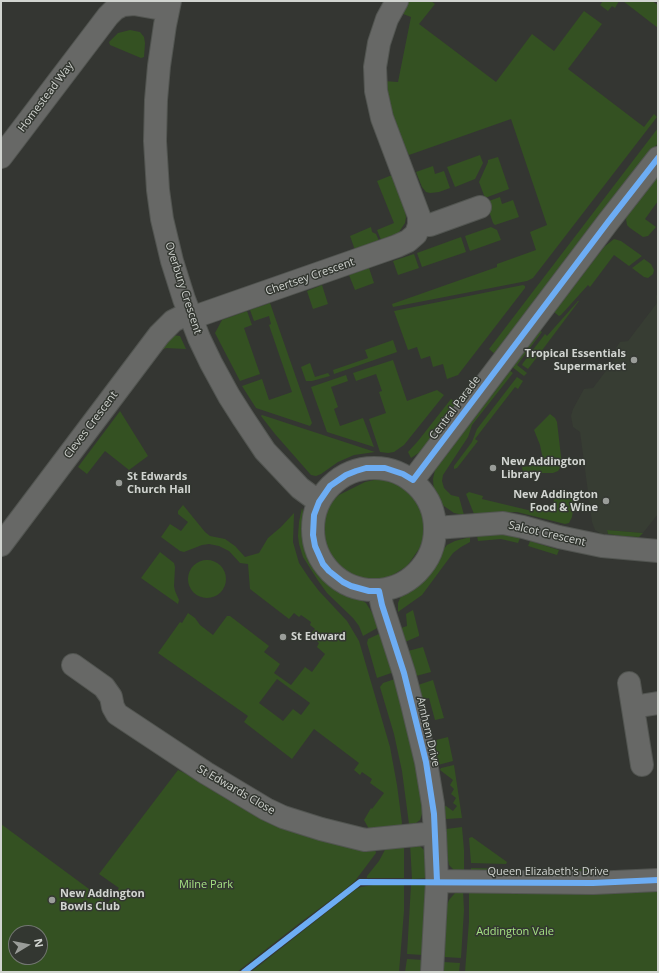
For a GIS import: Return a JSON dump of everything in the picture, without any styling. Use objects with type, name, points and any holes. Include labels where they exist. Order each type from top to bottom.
[{"type":"street","points":[[396,1],[387,19],[379,43],[376,67],[376,91],[382,118],[418,210],[419,225],[430,225],[480,207]]},
{"type":"street","name":"Overbury Crescent","points":[[92,37],[108,16],[119,7],[134,4],[169,5],[161,48],[156,100],[155,141],[157,182],[161,211],[169,247],[190,316],[222,384],[253,434],[266,450],[295,484],[318,502]]},
{"type":"street","name":"Homestead Way","points":[[1,158],[92,37]]},
{"type":"street","name":"Central Parade","points":[[413,480],[658,158]]},
{"type":"street","name":"Chertsey Crescent","points":[[190,316],[404,244],[413,238],[419,225]]},
{"type":"street","name":"Cleves Crescent","points":[[1,545],[159,335],[173,321],[190,316]]},
{"type":"street","points":[[366,468],[390,469],[403,474],[413,480],[424,492],[433,510],[436,528],[434,542],[426,563],[420,570],[405,581],[379,591],[369,591],[351,586],[335,577],[323,564],[318,555],[313,535],[314,515],[318,502],[330,486],[338,480],[351,473],[366,468]]},
{"type":"street","name":"Salcot Crescent","points":[[436,528],[503,523],[602,546],[658,551]]},
{"type":"street","name":"Arnhem Drive","points":[[379,591],[382,605],[404,673],[430,783],[436,833],[437,881],[432,972]]},
{"type":"street","name":"St Edwards Close","points":[[73,665],[104,687],[111,697],[113,707],[117,714],[206,773],[266,809],[283,817],[321,829],[365,840],[436,833]]},
{"type":"street","points":[[630,683],[642,765]]},
{"type":"street","points":[[633,707],[658,703]]},
{"type":"street","name":"Queen Elizabeth's Drive","points":[[437,881],[599,883],[658,880]]},
{"type":"shaded area","points":[[658,293],[658,514],[643,533],[607,530],[608,534],[601,534],[595,530],[592,522],[580,432],[573,427],[571,416],[573,409],[584,389],[593,388],[618,355],[616,348],[620,342],[628,341],[657,303],[656,296]]},
{"type":"green space","points":[[405,1],[431,1],[435,4],[419,24],[496,82],[532,34],[554,51],[584,11],[602,24],[568,69],[644,127],[654,114],[657,117],[533,278],[527,281],[393,307],[392,304],[497,267],[497,264],[536,250],[530,232],[547,225],[511,119],[409,155],[407,151],[402,152],[383,81],[398,82],[411,17],[398,12]]},
{"type":"green space","points":[[603,1],[619,1],[615,8],[612,6],[608,11],[600,5]]},
{"type":"green space","points":[[623,1],[652,1],[658,5],[658,28]]},
{"type":"green space","points":[[130,30],[140,32],[144,37],[144,57],[141,58],[110,45],[109,42],[118,33]]},
{"type":"green space","points":[[658,128],[658,143],[496,355],[489,349]]},
{"type":"green space","points":[[480,155],[483,163],[475,179],[455,187],[447,167]]},
{"type":"green space","points":[[498,157],[509,189],[485,198],[479,182],[488,160]]},
{"type":"green space","points":[[433,166],[435,174],[444,171],[450,188],[439,192],[430,193],[426,192],[422,187],[416,172]]},
{"type":"green space","points":[[658,174],[658,201],[645,219],[656,227],[648,236],[643,237],[627,225],[626,219],[627,215]]},
{"type":"green space","points":[[392,175],[404,206],[406,217],[405,223],[399,232],[394,236],[381,240],[377,230],[394,223],[377,181]]},
{"type":"green space","points":[[500,197],[502,204],[513,200],[519,217],[495,225],[486,202]]},
{"type":"green space","points":[[371,227],[372,232],[376,234],[379,241],[355,250],[350,236]]},
{"type":"green space","points":[[491,227],[497,230],[501,240],[470,251],[465,236]]},
{"type":"green space","points":[[461,237],[466,252],[422,267],[417,253]]},
{"type":"green space","points":[[614,239],[621,241],[642,256],[629,266],[614,255],[590,287],[588,285],[559,316],[554,312],[604,247]]},
{"type":"green space","points":[[414,254],[419,268],[398,275],[393,261]]},
{"type":"green space","points":[[644,259],[651,264],[654,270],[653,274],[648,278],[644,277],[632,268]]},
{"type":"green space","points":[[369,268],[374,283],[355,290],[349,275]]},
{"type":"green space","points":[[322,285],[328,304],[313,309],[307,291]]},
{"type":"green space","points":[[523,285],[525,288],[458,375],[447,379],[443,364],[433,367],[430,356],[421,359],[417,347],[408,350],[394,311]]},
{"type":"green space","points":[[578,301],[528,369],[522,365],[545,334],[547,336]]},
{"type":"green space","points":[[270,303],[312,423],[310,426],[256,408],[242,386],[262,379],[269,400],[292,392],[269,325],[271,324],[269,316],[254,321],[250,310]]},
{"type":"green space","points":[[247,311],[252,325],[244,328],[260,374],[240,381],[215,333],[222,320]]},
{"type":"green space","points":[[539,330],[542,332],[517,365],[527,373],[524,376],[512,367]]},
{"type":"green space","points":[[172,335],[180,336],[186,349],[166,348],[160,351]]},
{"type":"green space","points":[[393,340],[397,352],[334,374],[333,370],[368,358],[365,350]]},
{"type":"green space","points":[[393,360],[407,401],[437,390],[444,395],[404,445],[394,452],[388,453],[380,452],[369,419],[386,413],[379,392],[382,391],[376,374],[356,381],[353,373]]},
{"type":"green space","points":[[310,363],[315,377],[328,373],[330,376],[312,381],[306,381],[301,367]]},
{"type":"green space","points":[[509,370],[513,373],[472,425],[468,437],[443,475],[442,481],[444,488],[451,495],[459,497],[464,515],[454,513],[441,504],[434,493],[433,479],[435,470]]},
{"type":"green space","points":[[346,375],[348,381],[331,387],[338,407],[334,409],[340,426],[363,418],[374,447],[327,432],[311,387]]},
{"type":"green space","points":[[517,377],[523,381],[518,389],[515,387],[475,439],[478,441],[457,468],[454,469],[454,466],[472,442],[477,429]]},
{"type":"green space","points":[[451,399],[458,404],[426,446],[411,458],[408,452]]},
{"type":"green space","points":[[120,411],[148,456],[129,470],[105,451],[87,474],[78,467]]},
{"type":"green space","points":[[550,414],[557,422],[562,465],[558,471],[553,473],[523,473],[522,467],[544,464],[540,445],[534,430]]},
{"type":"green space","points":[[262,415],[375,452],[354,455],[338,462],[321,474],[316,476],[311,475],[275,434],[261,416]]},
{"type":"green space","points":[[389,478],[402,483],[413,492],[418,498],[425,514],[427,529],[419,549],[407,566],[385,580],[363,581],[340,570],[328,556],[322,538],[322,521],[326,507],[339,495],[365,482]]},
{"type":"green space","points":[[469,492],[483,496],[482,499],[532,511],[533,508],[550,512],[555,497],[558,493],[563,493],[573,496],[574,503],[572,517],[569,523],[565,524],[517,512],[474,514],[466,494]]},
{"type":"green space","points":[[183,505],[205,532],[210,536],[225,539],[235,546],[245,557],[259,553],[268,538],[294,513],[293,542],[299,563],[319,591],[347,621],[359,641],[390,747],[397,785],[402,823],[401,826],[369,829],[364,820],[371,808],[372,809],[384,793],[370,783],[372,779],[362,772],[360,775],[354,770],[359,763],[314,729],[292,759],[244,722],[248,716],[158,653],[188,613],[213,635],[227,616],[230,616],[269,646],[264,652],[280,664],[274,673],[291,685],[305,667],[312,672],[325,654],[317,647],[319,643],[311,637],[309,639],[307,638],[315,629],[310,625],[311,622],[301,615],[299,617],[294,613],[289,619],[250,589],[248,564],[240,563],[229,551],[219,546],[209,544],[202,545],[184,552],[180,551],[161,537],[170,524],[181,531],[188,522],[178,514],[178,511]],"holes":[[[277,679],[310,703],[301,715],[293,709],[283,721],[259,703]]]},
{"type":"green space","points":[[302,508],[305,518],[307,546],[318,570],[333,585],[366,603],[376,619],[379,627],[363,636],[359,626],[353,618],[327,593],[303,557],[298,536]]},
{"type":"green space","points":[[607,530],[643,533],[639,537],[622,536],[608,534]]},
{"type":"green space","points":[[501,534],[520,538],[518,543],[501,539],[478,541],[477,536]]},
{"type":"green space","points":[[470,537],[470,542],[453,553],[422,595],[398,612],[398,603],[402,594],[427,574],[447,545]]},
{"type":"green space","points":[[530,541],[559,550],[557,555],[528,546]]},
{"type":"green space","points":[[160,552],[174,563],[174,586],[179,600],[178,604],[141,578]]},
{"type":"green space","points":[[207,560],[220,566],[226,579],[220,592],[207,598],[194,592],[188,579],[194,566]]},
{"type":"green space","points":[[413,610],[419,636],[405,642],[401,628],[407,626],[406,614]]},
{"type":"green space","points":[[381,633],[394,672],[377,678],[367,643],[368,639]]},
{"type":"green space","points":[[423,647],[431,672],[416,676],[408,651]]},
{"type":"green space","points":[[395,679],[412,743],[422,802],[422,814],[420,820],[416,823],[409,824],[402,771],[394,734],[380,687],[383,683]]},
{"type":"green space","points":[[433,680],[444,718],[435,720],[429,698],[422,700],[418,685]]},
{"type":"green space","points":[[448,737],[453,761],[438,765],[432,741]]},
{"type":"green space","points":[[454,765],[462,818],[446,819],[444,806],[453,811],[457,806],[453,803],[456,798],[451,794],[454,789],[450,785],[453,780],[440,770],[441,768]]},
{"type":"green space","name":"Milne Park","points":[[178,770],[375,848],[376,853],[355,881],[237,972],[1,972],[1,824],[108,903],[119,888],[99,874]]},
{"type":"green space","points":[[462,827],[464,874],[456,872],[449,865],[447,855],[446,829]]},
{"type":"green space","points":[[472,837],[507,862],[506,864],[471,863],[469,838]]},
{"type":"green space","points":[[404,843],[404,878],[367,878],[387,846]]},
{"type":"green space","points":[[410,843],[420,846],[426,852],[427,878],[412,879]]},
{"type":"green space","points":[[471,868],[516,869],[516,873],[471,873]]},
{"type":"green space","points":[[545,869],[588,869],[587,874],[545,874]]},
{"type":"green space","points":[[373,885],[404,885],[404,911],[399,972],[251,972],[355,890],[361,887]]},
{"type":"green space","points":[[411,885],[426,885],[423,955],[407,954]]},
{"type":"green space","name":"Addington Vale","points":[[658,889],[658,972],[465,972],[469,921],[469,891]]},
{"type":"green space","points":[[463,890],[464,910],[461,958],[444,957],[447,905],[455,893]]},
{"type":"green space","points":[[407,959],[423,960],[421,972],[405,972]]},
{"type":"green space","points":[[443,962],[460,963],[459,972],[442,972]]},
{"type":"cycle path","points":[[437,881],[434,814],[426,762],[404,673],[382,605],[379,591],[369,591],[351,586],[343,582],[323,564],[315,546],[313,535],[314,515],[319,502],[330,486],[346,475],[356,471],[366,468],[385,468],[403,474],[413,480],[658,158]]},
{"type":"cycle path","points":[[244,972],[360,882],[593,883],[658,880]]},
{"type":"place","name":"Tropical Essentials Supermarket","points":[[634,360]]},
{"type":"place","name":"New Addington Library","points":[[493,468]]},
{"type":"place","name":"St Edwards Church Hall","points":[[119,483]]},
{"type":"place","name":"New Addington Food & Wine","points":[[606,501]]},
{"type":"place","name":"St Edward","points":[[283,637]]},
{"type":"place","name":"New Addington Bowls Club","points":[[52,900]]}]
